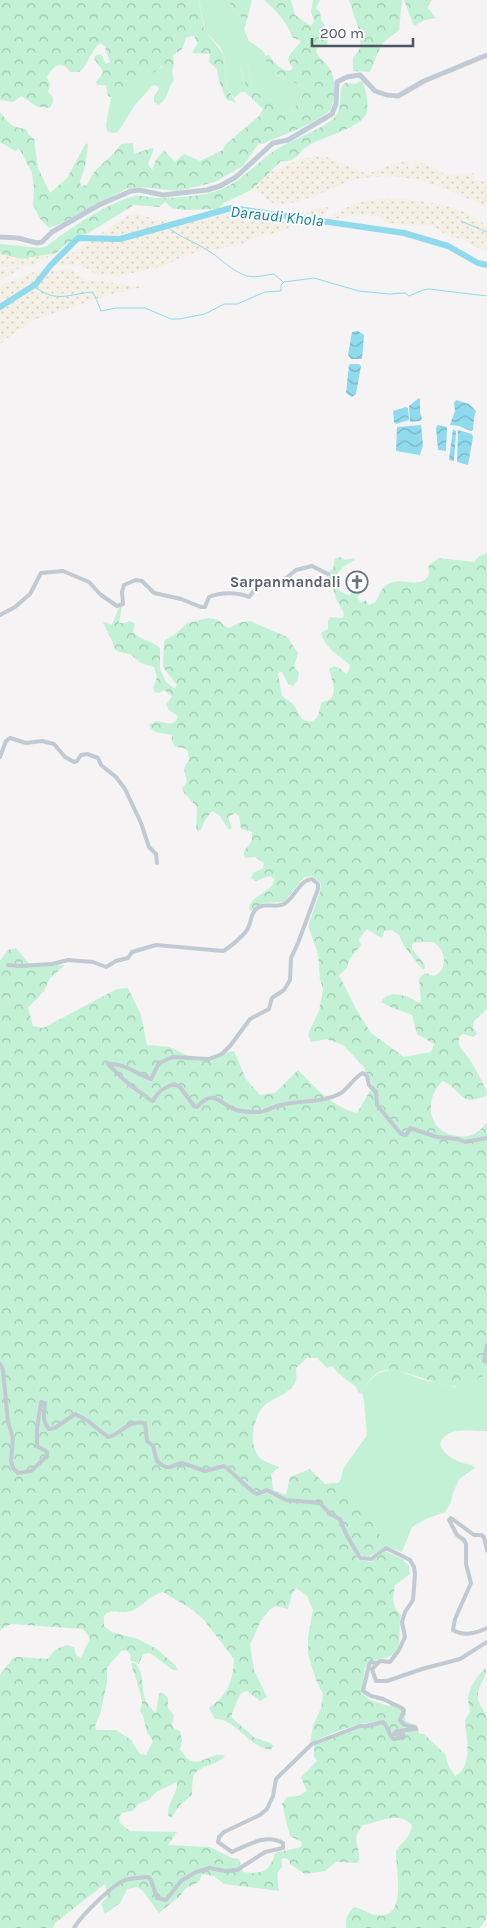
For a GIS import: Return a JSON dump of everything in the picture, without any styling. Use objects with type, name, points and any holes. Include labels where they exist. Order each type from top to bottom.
[{"type":"street","points":[[0,237],[18,238],[37,243],[42,242],[52,232],[99,205],[131,191],[138,190],[163,194],[213,189],[236,177],[273,143],[288,140],[332,114],[336,104],[337,82],[342,79],[360,75],[375,91],[398,96],[424,81],[487,55]]},
{"type":"street","points":[[0,615],[15,607],[30,594],[41,573],[55,571],[63,571],[90,582],[101,595],[117,606],[123,604],[122,592],[124,585],[136,580],[142,581],[154,592],[181,599],[201,607],[205,607],[210,597],[216,594],[243,594],[248,597],[257,587],[285,579],[296,570],[312,566],[328,574]]},
{"type":"street","points":[[0,757],[6,741],[10,738],[26,743],[42,742],[54,744],[65,757],[74,762],[81,755],[87,754],[98,758],[101,764],[116,777],[125,790],[141,822],[149,847],[156,854],[157,863]]},
{"type":"street","points":[[8,965],[52,964],[68,960],[93,962],[106,967],[110,963],[128,958],[132,952],[156,946],[223,951],[247,931],[254,911],[257,908],[286,904],[307,879],[312,879],[318,884],[318,889],[291,958],[288,985],[272,998],[269,1009],[258,1014],[245,1024],[222,1054],[209,1059],[172,1057],[159,1063],[151,1079],[129,1068],[108,1064],[137,1092],[153,1101],[156,1095],[164,1088],[174,1084],[180,1087],[194,1106],[197,1107],[204,1099],[210,1097],[222,1101],[236,1110],[261,1112],[300,1101],[328,1098],[342,1092],[357,1075],[364,1073],[367,1076],[369,1085],[376,1092],[377,1104],[401,1134],[406,1135],[410,1128],[437,1137],[458,1139],[465,1142],[487,1138]]},
{"type":"street","points":[[487,1344],[484,1361],[487,1362]]},
{"type":"street","points":[[0,1364],[3,1370],[8,1422],[13,1438],[11,1461],[13,1468],[18,1474],[31,1471],[47,1456],[47,1452],[37,1446],[40,1402],[45,1403],[44,1417],[49,1429],[55,1428],[75,1414],[88,1420],[108,1437],[115,1435],[127,1425],[145,1422],[147,1441],[153,1446],[157,1461],[160,1464],[170,1467],[182,1463],[204,1471],[224,1466],[235,1474],[250,1491],[257,1494],[268,1490],[286,1500],[320,1503],[330,1514],[340,1519],[346,1534],[360,1558],[371,1559],[386,1548],[410,1560],[414,1566],[413,1600],[405,1612],[402,1622],[405,1637],[399,1650],[390,1662],[371,1662],[363,1691],[402,1708],[404,1710],[400,1720],[407,1726],[414,1726],[416,1729],[397,1730],[394,1734],[402,1734],[404,1737],[394,1739],[389,1734],[388,1727],[384,1722],[380,1722],[368,1726],[360,1726],[312,1744],[276,1779],[273,1796],[267,1809],[260,1815],[224,1832],[219,1837],[218,1842],[232,1852],[268,1838],[275,1838],[283,1843],[283,1848],[265,1852],[237,1870],[225,1871],[214,1868],[196,1872],[181,1880],[166,1900],[157,1898],[151,1880],[148,1877],[126,1880],[112,1887],[100,1900],[93,1904],[74,1928]]},
{"type":"street","points":[[487,1551],[484,1537],[481,1534],[474,1535],[451,1518],[449,1520],[457,1535],[466,1544],[466,1564],[471,1582],[455,1619],[453,1630],[456,1633],[472,1634],[487,1628]]},
{"type":"street","points":[[377,1663],[372,1669],[376,1682],[380,1682],[444,1662],[460,1659],[487,1642]]},
{"type":"green space","points":[[0,0],[199,0],[204,29],[224,55],[227,87],[236,103],[226,99],[219,81],[217,69],[209,62],[210,54],[192,53],[198,43],[194,36],[186,38],[182,49],[173,55],[174,66],[172,71],[162,66],[155,72],[150,73],[147,69],[139,69],[140,75],[137,82],[126,80],[118,95],[113,98],[108,96],[106,85],[98,85],[96,82],[103,73],[94,59],[95,56],[101,54],[106,64],[110,62],[105,47],[101,43],[79,72],[70,72],[61,65],[56,66],[52,70],[47,77],[50,84],[48,92],[52,96],[53,101],[50,108],[38,107],[21,96],[13,102],[0,100]]},
{"type":"green space","points":[[199,0],[227,0],[246,23],[244,29],[249,41],[263,51],[276,75],[300,85],[303,93],[297,105],[286,114],[280,113],[272,101],[252,88],[247,64],[240,64],[245,92],[241,92],[234,98],[227,87],[224,55],[220,47],[205,31]]},
{"type":"green space","points":[[227,0],[252,0],[246,23]]},
{"type":"green space","points":[[264,0],[291,0],[295,15],[311,26],[314,21],[311,12],[313,0],[320,0],[316,8],[320,12],[321,20],[328,31],[327,45],[319,47],[316,51],[333,76],[334,93],[331,109],[307,125],[262,144],[259,143],[243,166],[215,182],[178,191],[139,187],[126,189],[49,228],[41,220],[33,205],[34,188],[32,173],[19,148],[15,151],[0,142],[0,112],[10,124],[26,129],[28,134],[34,139],[38,168],[50,193],[67,178],[86,143],[88,145],[85,167],[80,181],[81,186],[87,185],[94,172],[121,144],[133,143],[134,154],[154,149],[148,164],[152,170],[156,160],[164,150],[175,162],[184,154],[200,161],[223,150],[225,145],[259,116],[263,109],[245,92],[240,64],[247,64],[252,88],[272,101],[280,113],[286,114],[297,105],[303,94],[300,85],[274,72],[264,56],[269,55],[281,68],[290,71],[293,68],[288,60],[289,57],[301,41],[292,37],[284,21]]},
{"type":"green space","points":[[349,0],[402,0],[399,30],[382,45],[370,72],[353,71],[353,58],[361,47],[358,27]]},
{"type":"green space","points":[[404,0],[432,0],[427,7],[436,18],[425,20],[414,26]]},
{"type":"green space","points":[[163,66],[172,71],[174,80],[162,103],[158,105],[154,102],[154,96],[159,89],[156,85],[152,86],[135,105],[118,132],[112,133],[107,131],[106,125],[111,98],[115,96],[129,79],[134,82],[137,80],[139,69],[142,68],[155,72]]},
{"type":"green space","points":[[360,81],[364,85],[367,104],[365,116],[361,121],[309,145],[294,159],[281,161],[253,189],[224,203],[218,209],[184,210],[172,208],[165,202],[159,207],[134,205],[67,244],[56,253],[22,259],[0,254],[0,244],[40,248],[47,246],[90,216],[127,198],[138,196],[155,198],[189,197],[222,189],[237,181],[277,149],[334,118],[339,109],[342,86],[345,83],[355,84]]},
{"type":"green space","points":[[487,553],[487,1009],[474,1021],[473,1026],[477,1034],[473,1037],[463,1034],[460,1036],[459,1043],[477,1072],[487,1093],[486,1096],[477,1099],[466,1099],[443,1081],[433,1096],[431,1113],[439,1128],[457,1136],[465,1137],[474,1134],[487,1122],[487,1375],[454,1386],[436,1383],[404,1372],[385,1370],[377,1373],[359,1393],[355,1386],[338,1373],[333,1366],[327,1368],[317,1358],[307,1358],[296,1368],[296,1382],[293,1386],[284,1394],[267,1403],[258,1414],[253,1430],[253,1439],[254,1447],[261,1459],[279,1467],[271,1474],[273,1490],[286,1495],[290,1477],[310,1469],[325,1484],[334,1483],[376,1528],[386,1546],[372,1555],[364,1557],[353,1550],[358,1560],[371,1562],[382,1551],[385,1551],[402,1559],[409,1566],[410,1574],[395,1585],[394,1605],[401,1615],[398,1646],[391,1655],[372,1660],[365,1668],[361,1693],[370,1700],[391,1707],[388,1699],[402,1706],[406,1710],[405,1720],[416,1725],[419,1734],[424,1734],[445,1754],[449,1767],[455,1776],[465,1765],[467,1758],[465,1720],[470,1712],[468,1701],[470,1690],[474,1681],[487,1667],[478,1695],[487,1718],[487,1918],[480,1928],[346,1928],[347,1917],[354,1907],[376,1915],[386,1915],[393,1910],[397,1902],[396,1851],[409,1835],[412,1825],[400,1818],[394,1818],[363,1825],[356,1840],[359,1852],[358,1863],[336,1862],[325,1871],[305,1874],[290,1864],[289,1860],[282,1859],[282,1867],[277,1873],[279,1891],[224,1884],[214,1876],[202,1874],[199,1882],[186,1888],[179,1897],[159,1913],[143,1891],[137,1887],[127,1889],[120,1903],[105,1914],[101,1904],[107,1897],[105,1884],[55,1923],[53,1928],[0,1928],[0,1675],[13,1658],[47,1659],[56,1649],[67,1645],[74,1647],[76,1655],[81,1658],[90,1638],[83,1629],[12,1624],[0,1631],[0,961],[8,950],[16,948],[31,966],[65,965],[50,978],[44,991],[28,1008],[33,1026],[43,1028],[117,989],[128,988],[141,1015],[147,1045],[169,1047],[191,1057],[209,1057],[234,1051],[246,1079],[260,1095],[275,1093],[298,1070],[332,1102],[357,1113],[373,1086],[365,1072],[365,1068],[343,1045],[327,1039],[311,1042],[308,1034],[319,1011],[323,989],[320,980],[318,954],[309,923],[320,892],[321,883],[312,876],[304,877],[284,902],[262,903],[251,911],[249,908],[251,903],[271,887],[274,878],[269,876],[256,881],[251,878],[253,873],[263,868],[264,863],[255,857],[245,858],[244,853],[252,840],[252,832],[241,829],[239,816],[235,813],[228,817],[232,828],[229,830],[219,815],[212,811],[205,820],[201,830],[198,831],[196,829],[197,807],[184,793],[182,788],[187,782],[184,768],[189,759],[188,751],[184,748],[175,747],[171,740],[173,735],[156,732],[149,725],[156,721],[170,724],[176,721],[178,716],[169,710],[166,705],[172,696],[164,690],[159,693],[154,692],[153,687],[157,677],[154,667],[141,663],[130,654],[119,652],[115,649],[103,623],[112,625],[119,607],[122,606],[119,623],[130,621],[135,624],[133,632],[160,648],[160,669],[166,682],[175,689],[177,685],[163,667],[164,641],[178,632],[187,623],[208,618],[219,620],[224,626],[229,628],[241,622],[251,621],[287,637],[298,653],[294,667],[299,673],[298,679],[293,686],[288,684],[282,672],[279,672],[282,696],[293,704],[302,719],[309,722],[316,719],[322,702],[332,698],[334,689],[329,669],[334,666],[340,668],[346,674],[349,671],[350,665],[329,648],[321,633],[328,629],[330,617],[342,618],[344,616],[326,574],[333,569],[335,559],[340,557],[345,560],[354,558],[355,560],[339,571],[334,582],[340,591],[347,595],[350,595],[354,589],[363,588],[364,590],[357,597],[361,603],[365,600],[369,605],[375,603],[383,588],[391,583],[420,582],[425,580],[429,575],[429,565],[439,558],[474,562],[479,556]],"holes":[[[367,929],[381,938],[384,931],[392,930],[399,935],[404,946],[423,970],[425,965],[412,949],[412,944],[433,942],[441,949],[444,964],[439,973],[434,976],[425,973],[419,978],[421,1001],[419,1003],[405,996],[394,994],[389,995],[381,1002],[412,1015],[417,1034],[434,1044],[431,1052],[404,1057],[371,1033],[356,1009],[339,975],[347,968],[349,960],[361,945],[359,939]],[[296,1588],[307,1596],[313,1610],[308,1637],[308,1654],[316,1680],[323,1694],[321,1708],[313,1726],[310,1744],[338,1731],[367,1723],[354,1730],[314,1744],[314,1756],[317,1761],[301,1777],[307,1791],[298,1796],[287,1797],[282,1804],[290,1836],[302,1842],[301,1847],[275,1853],[270,1865],[264,1871],[255,1873],[243,1872],[239,1859],[232,1858],[210,1847],[168,1845],[177,1832],[130,1831],[120,1823],[119,1817],[122,1813],[132,1811],[140,1803],[149,1800],[156,1792],[177,1782],[168,1811],[168,1815],[171,1818],[180,1805],[192,1795],[193,1779],[196,1772],[225,1756],[216,1755],[194,1762],[188,1759],[180,1750],[182,1741],[180,1731],[174,1729],[172,1725],[174,1715],[168,1708],[168,1698],[162,1692],[159,1694],[156,1713],[150,1707],[144,1694],[139,1669],[135,1663],[131,1663],[142,1701],[140,1711],[147,1732],[153,1741],[146,1755],[140,1754],[131,1740],[116,1730],[96,1730],[95,1726],[100,1714],[107,1683],[107,1668],[121,1651],[126,1650],[131,1655],[130,1660],[139,1664],[143,1654],[150,1653],[173,1670],[178,1670],[157,1649],[138,1639],[112,1632],[104,1626],[104,1616],[112,1611],[132,1611],[153,1596],[163,1592],[193,1610],[204,1620],[234,1659],[231,1681],[225,1693],[209,1708],[215,1719],[229,1723],[255,1744],[270,1750],[274,1746],[255,1738],[231,1717],[241,1693],[247,1691],[260,1701],[267,1697],[254,1670],[250,1644],[266,1613],[276,1606],[288,1609],[292,1594]]]},
{"type":"green space","points":[[397,1370],[423,1380],[454,1387],[487,1375],[487,1431],[454,1432],[443,1438],[440,1444],[448,1456],[462,1463],[472,1465],[475,1468],[459,1479],[451,1502],[445,1512],[412,1527],[402,1552],[386,1546],[375,1527],[334,1483],[338,1483],[341,1479],[343,1469],[367,1435],[364,1400],[362,1394],[359,1393],[379,1373]]},
{"type":"sand","points":[[312,157],[327,157],[367,174],[407,161],[408,168],[413,169],[414,159],[447,175],[474,173],[474,180],[487,181],[487,208],[447,189],[403,177],[388,176],[350,181],[309,198],[279,204],[270,202],[262,194],[251,190],[271,172],[299,160]]},
{"type":"sand","points":[[394,198],[443,205],[477,219],[487,226],[487,252],[461,239],[445,234],[432,226],[387,223],[378,216],[352,215],[324,221],[349,206],[374,200]]},
{"type":"sand","points":[[323,207],[329,209],[312,224],[291,227],[270,235],[264,234],[239,245],[196,252],[163,266],[115,277],[96,274],[82,266],[54,265],[129,215],[137,214],[157,220],[200,221],[213,218],[225,212],[265,218],[290,217]]},
{"type":"sand","points":[[56,253],[31,266],[0,267],[0,254],[22,259]]},
{"type":"sand","points":[[23,267],[0,281],[0,270]]},
{"type":"sand","points":[[69,269],[87,280],[131,286],[147,286],[109,295],[33,320],[3,341],[0,346],[0,286],[34,272]]},
{"type":"water","points":[[358,331],[364,335],[362,359],[351,359],[348,355],[352,332]]},
{"type":"water","points":[[359,364],[361,366],[356,394],[352,397],[346,393],[349,365]]},
{"type":"water","points":[[419,398],[422,419],[410,422],[409,406]]},
{"type":"water","points":[[456,400],[469,404],[476,411],[473,430],[450,425],[455,411],[454,403]]},
{"type":"water","points":[[408,408],[409,420],[396,424],[393,411]]},
{"type":"water","points":[[421,425],[423,445],[420,455],[396,451],[397,427]]},
{"type":"water","points":[[438,425],[447,427],[446,451],[438,450],[436,428]]},
{"type":"water","points":[[453,429],[456,431],[454,461],[449,460]]},
{"type":"water","points":[[458,430],[472,434],[473,437],[468,465],[457,462]]},
{"type":"waterway","name":"Daraudi Khola","points":[[0,307],[36,284],[50,266],[78,238],[120,239],[231,208],[404,233],[448,246],[478,263],[487,265]]},
{"type":"waterway","points":[[461,221],[487,232]]},
{"type":"waterway","points":[[166,226],[212,253],[241,274],[254,277],[274,274],[283,282]]},
{"type":"waterway","points":[[33,286],[49,295],[55,296],[91,292],[94,294],[101,311],[116,308],[145,308],[171,319],[205,314],[224,304],[237,304],[265,292],[281,291],[281,285],[284,282],[314,278],[359,291],[389,294],[405,293],[409,296],[429,289],[487,296]]},
{"type":"place","name":"Sarpanmandali","points":[[357,582]]}]
